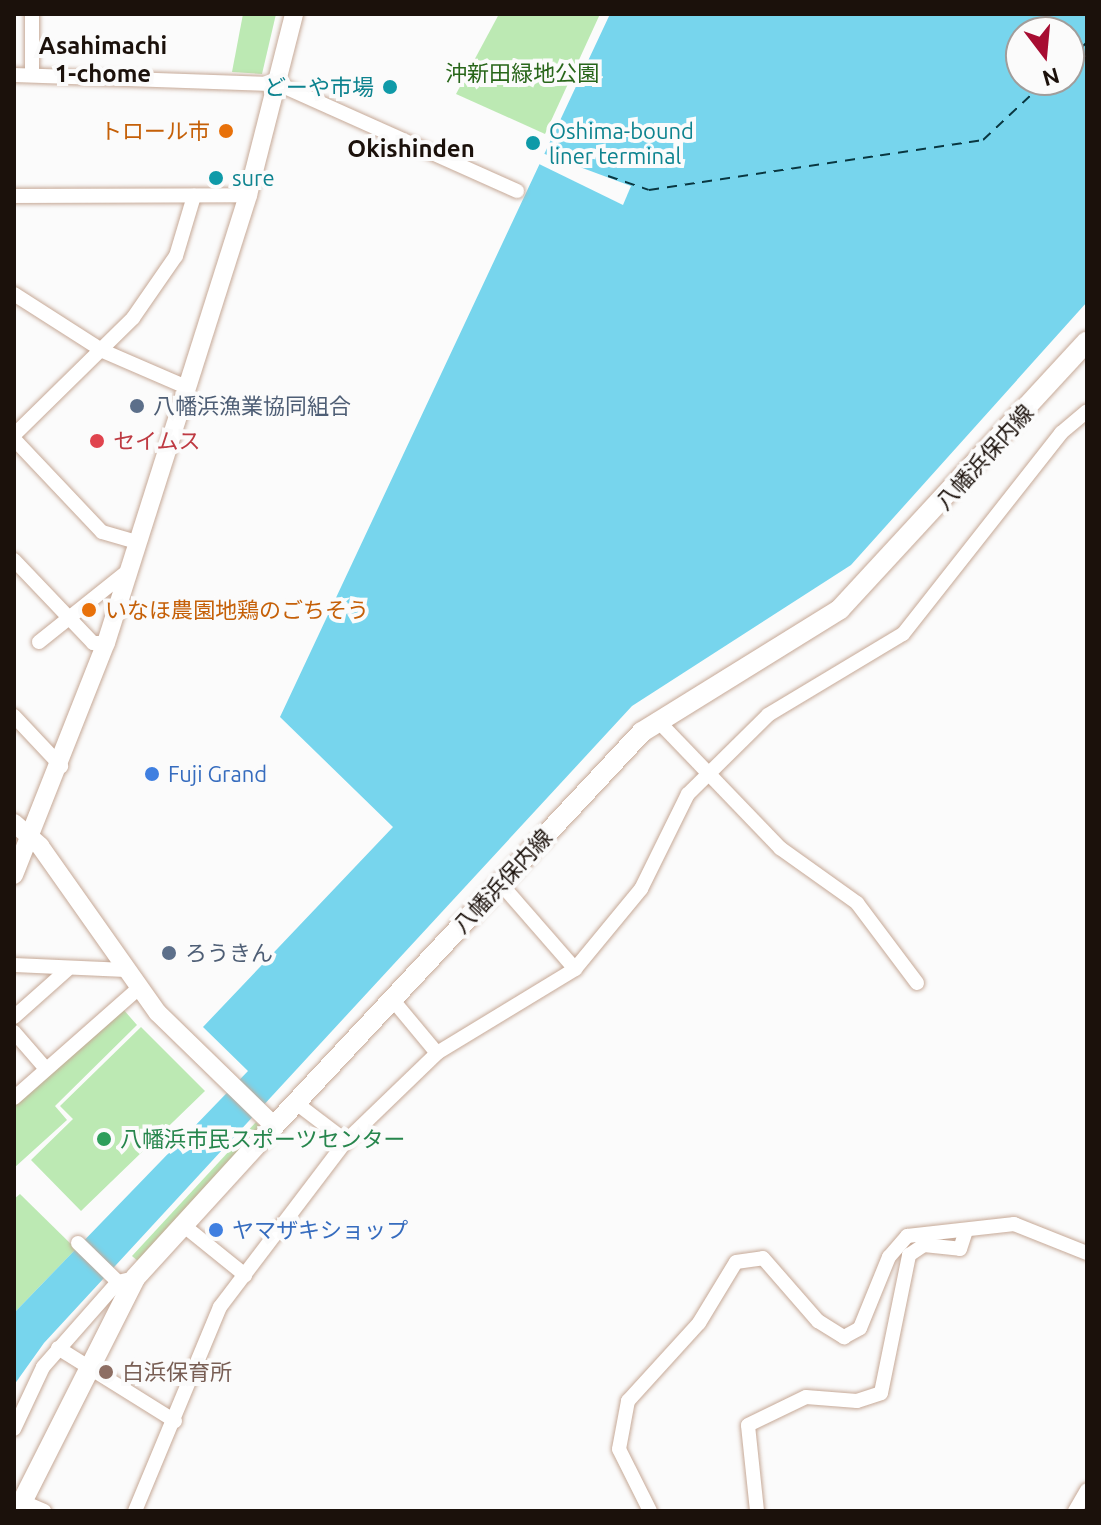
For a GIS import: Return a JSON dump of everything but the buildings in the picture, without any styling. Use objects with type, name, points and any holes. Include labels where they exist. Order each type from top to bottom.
[{"type":"main road","name":"八幡浜保内線","points":[[19,1505],[90,1366],[122,1278],[183,1225],[268,1120],[296,1103],[500,883],[657,720],[840,609],[1087,341]]},
{"type":"street","points":[[32,14],[32,75]]},
{"type":"street","points":[[14,875],[61,766],[106,643],[248,195],[294,14]]},
{"type":"street","points":[[14,75],[278,84],[517,191]]},
{"type":"street","points":[[14,196],[248,195]]},
{"type":"street","points":[[137,542],[102,532],[14,437],[103,351],[167,272],[194,196]]},
{"type":"street","points":[[14,294],[103,351],[186,387]]},
{"type":"street","points":[[135,1511],[220,1307],[346,1141],[437,1053],[575,969],[641,889],[688,794],[768,715],[903,634],[1061,433],[1087,411]]},
{"type":"street","points":[[14,560],[93,643],[106,643]]},
{"type":"street","points":[[39,642],[129,570]]},
{"type":"street","points":[[14,716],[61,766]]},
{"type":"street","points":[[657,720],[780,848],[857,903],[917,983]]},
{"type":"street","points":[[14,823],[31,837],[140,987],[228,1084],[268,1120]]},
{"type":"street","points":[[500,883],[575,969]]},
{"type":"street","points":[[14,965],[67,970],[126,970]]},
{"type":"street","points":[[14,1017],[67,970]]},
{"type":"street","points":[[14,1098],[140,987]]},
{"type":"street","points":[[392,999],[437,1053]]},
{"type":"street","points":[[14,1032],[46,1069]]},
{"type":"street","points":[[296,1103],[346,1141]]},
{"type":"street","points":[[183,1225],[245,1275]]},
{"type":"street","points":[[650,1511],[619,1449],[628,1401],[699,1323],[736,1262],[763,1258],[818,1321],[844,1337],[860,1328],[898,1244],[923,1232],[965,1234],[1024,1225],[1087,1253]]},
{"type":"street","points":[[757,1511],[748,1425],[806,1397],[857,1401],[881,1393],[909,1255],[924,1245],[960,1249],[965,1234]]},
{"type":"street","points":[[14,1429],[24,1398],[58,1348],[122,1278],[78,1243]]},
{"type":"street","points":[[58,1348],[175,1421]]},
{"type":"street","points":[[1075,1511],[1087,1490]]},
{"type":"street","points":[[19,1505],[44,1511]]},
{"type":"green space","points":[[243,14],[276,14],[262,74],[232,72]]},
{"type":"green space","name":"沖新田緑地公園","points":[[499,14],[600,14],[545,134],[456,94]]},
{"type":"green space","points":[[123,1009],[137,1025],[55,1106],[67,1120],[14,1168],[14,1105]]},
{"type":"green space","name":"八幡浜市民スポーツセンター","points":[[141,1027],[205,1091],[81,1211],[31,1160],[73,1119],[60,1106]]},
{"type":"green space","points":[[256,1122],[262,1129],[140,1263],[132,1256]]},
{"type":"green space","points":[[20,1194],[76,1249],[14,1313],[14,1199]]},
{"type":"water","points":[[610,14],[1087,14],[1087,302],[851,565],[632,706],[44,1343],[14,1385],[14,1313],[248,1071],[203,1027],[393,827],[280,717]]},
{"type":"pier","points":[[542,153],[631,186],[623,205],[537,163]]},
{"type":"ferry route","points":[[608,176],[649,190],[983,140],[1030,96]]},
{"type":"place","name":"どーや市場","points":[[390,87]]},
{"type":"place","name":"トロール市","points":[[226,131]]},
{"type":"place","name":"Oshima-bound liner terminal","points":[[533,143]]},
{"type":"place","name":"sure","points":[[216,178]]},
{"type":"place","name":"八幡浜漁業協同組合","points":[[137,406]]},
{"type":"place","name":"セイムス","points":[[97,441]]},
{"type":"place","name":"いなほ農園地鶏のごちそう","points":[[89,610]]},
{"type":"place","name":"Fuji Grand","points":[[152,774]]},
{"type":"place","name":"ろうきん","points":[[169,953]]},
{"type":"place","name":"八幡浜市民スポーツセンター","points":[[104,1139]]},
{"type":"place","name":"ヤマザキショップ","points":[[216,1230]]},
{"type":"place","name":"白浜保育所","points":[[106,1372]]},
{"type":"district","name":"Asahimachi 1-chome","points":[[103,60]]},
{"type":"district","name":"Okishinden","points":[[411,149]]}]
